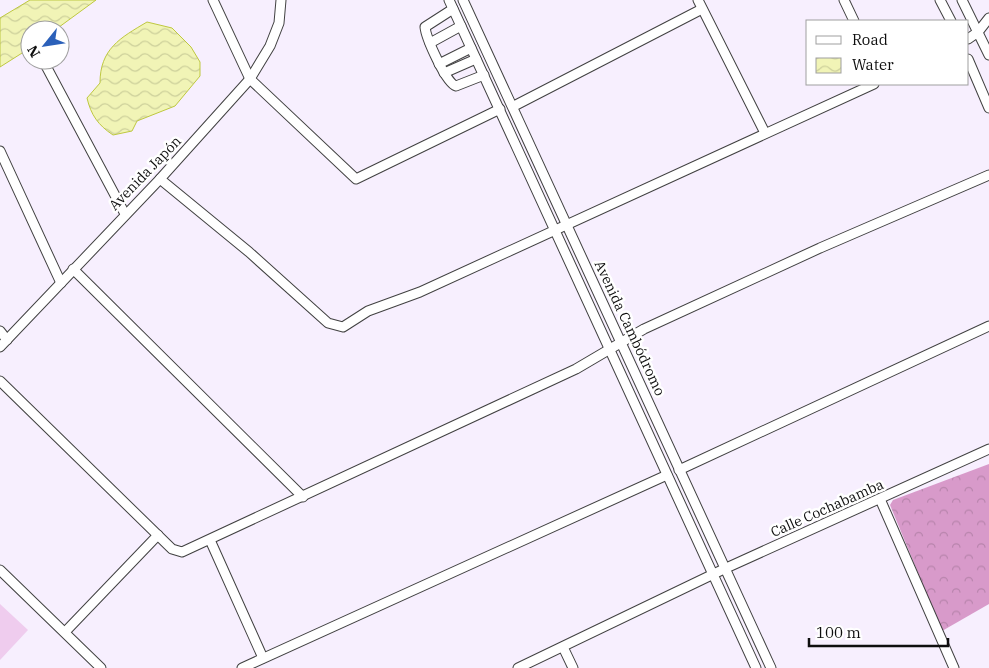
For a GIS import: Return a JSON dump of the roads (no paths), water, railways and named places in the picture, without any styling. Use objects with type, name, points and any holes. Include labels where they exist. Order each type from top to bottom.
[{"type":"street","points":[[213,0],[250,80],[356,179],[500,109]]},
{"type":"street","name":"Avenida Japón","points":[[0,347],[160,179],[250,80],[270,46],[279,23],[282,0]]},
{"type":"street","name":"Avenida Cambódromo","points":[[449,0],[557,231],[608,348],[756,668]]},
{"type":"street","name":"Avenida Cambódromo","points":[[463,0],[514,106],[567,226],[771,668]]},
{"type":"street","points":[[698,0],[765,133]]},
{"type":"street","points":[[844,0],[854,20]]},
{"type":"street","points":[[940,0],[950,20]]},
{"type":"street","points":[[962,0],[989,55]]},
{"type":"street","points":[[453,9],[425,28],[444,73],[450,82],[456,86],[484,75]]},
{"type":"street","points":[[514,106],[702,9]]},
{"type":"street","points":[[969,38],[978,32],[989,18]]},
{"type":"street","points":[[430,43],[461,26]]},
{"type":"street","points":[[440,64],[471,48]]},
{"type":"street","points":[[444,73],[476,59]]},
{"type":"street","points":[[969,61],[989,108]]},
{"type":"street","points":[[48,70],[125,214]]},
{"type":"street","points":[[160,179],[249,252],[328,323],[343,327],[368,310],[420,292],[557,231],[872,85]]},
{"type":"street","points":[[0,151],[61,282]]},
{"type":"street","points":[[0,381],[172,550],[182,552],[576,369],[621,341],[820,248],[989,175]]},
{"type":"street","points":[[74,269],[302,497]]},
{"type":"street","points":[[679,470],[989,326]]},
{"type":"street","points":[[0,330],[7,340]]},
{"type":"street","name":"Calle Cochabamba","points":[[518,668],[724,569],[989,449]]},
{"type":"street","points":[[242,668],[667,476]]},
{"type":"street","points":[[880,499],[954,668]]},
{"type":"street","points":[[64,632],[158,535]]},
{"type":"street","points":[[210,540],[263,658]]},
{"type":"street","points":[[0,570],[101,668]]},
{"type":"street","points":[[563,647],[573,668]]},
{"type":"water","points":[[30,0],[96,0],[69,20],[20,20],[20,54],[0,67],[0,18]]},
{"type":"water","points":[[147,22],[172,28],[191,47],[200,62],[200,76],[175,106],[137,121],[132,131],[113,135],[96,119],[87,98],[100,83],[104,61],[113,46],[120,39]]}]
